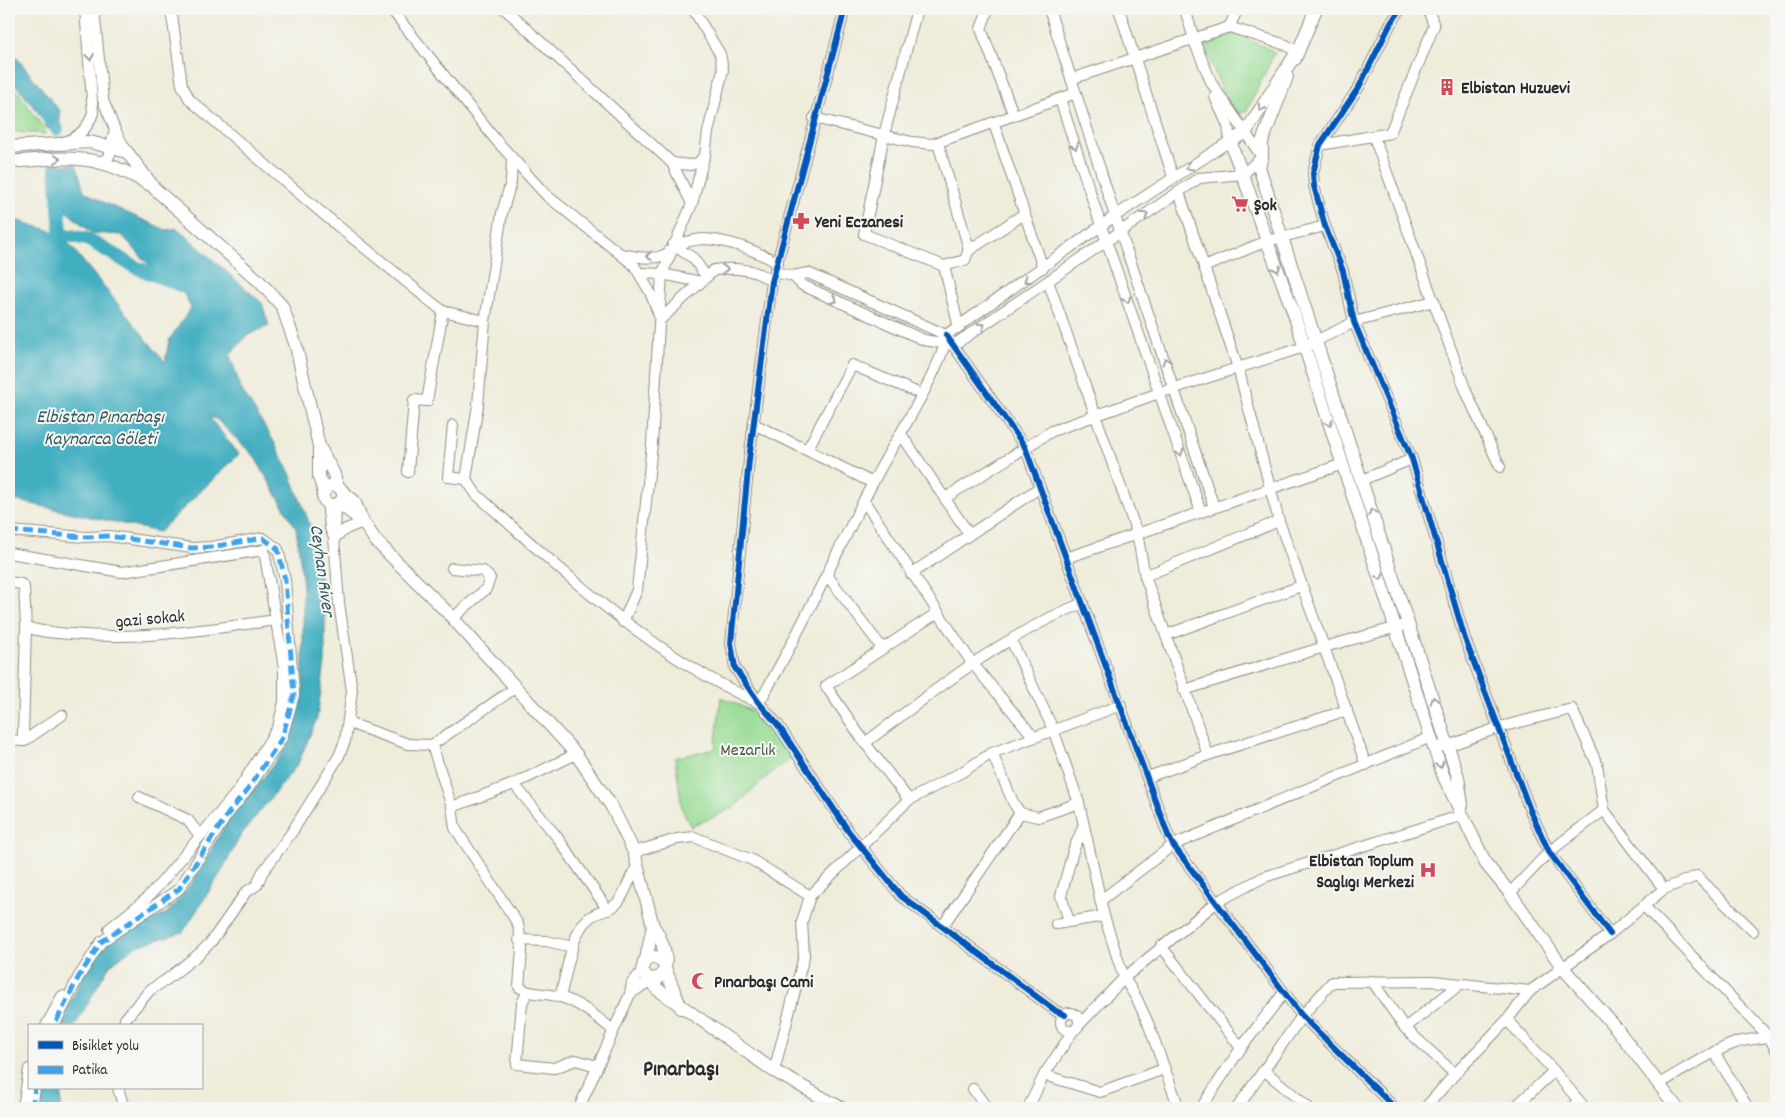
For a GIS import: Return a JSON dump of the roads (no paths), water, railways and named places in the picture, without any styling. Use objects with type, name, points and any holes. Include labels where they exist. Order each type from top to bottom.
[{"type":"main road","points":[[1316,9],[1262,142],[1262,157],[1258,167],[1282,238],[1343,464],[1443,775],[1486,864],[1510,893],[1563,968],[1616,1028],[1677,1108]]},
{"type":"main road","points":[[1297,52],[1245,133],[1230,141],[1267,242],[1310,344],[1362,480],[1458,777],[1463,815]]},
{"type":"main road","points":[[11,146],[80,142],[110,146],[127,152],[155,189]]},
{"type":"main road","points":[[9,162],[95,160],[118,167],[155,189],[259,281],[282,306],[296,346],[319,446],[334,474],[334,496],[363,522],[376,540],[453,618],[576,754],[612,807],[634,852],[653,926],[662,945],[665,958],[662,975],[647,977]]},
{"type":"main road","points":[[653,926],[646,959],[642,964],[647,977],[657,989],[681,1008],[774,1071],[837,1107]]},
{"type":"main road","points":[[646,959],[656,957],[664,966],[681,1008]]},
{"type":"street","points":[[85,9],[93,113],[80,142],[86,156],[95,160],[110,154],[112,150],[110,146],[115,130]]},
{"type":"street","points":[[94,9],[103,100],[115,130],[127,152]]},
{"type":"street","points":[[171,9],[182,85],[190,100],[322,213],[443,311],[485,321]]},
{"type":"street","points":[[390,9],[512,159],[546,195],[634,265],[661,319]]},
{"type":"street","points":[[505,9],[557,54],[672,163],[692,204]]},
{"type":"street","points":[[621,254],[651,258],[670,251],[692,204],[705,155],[708,132],[723,70],[720,54],[693,9]]},
{"type":"street","points":[[845,9],[814,118],[772,282],[754,424],[732,644],[735,668],[759,703],[778,725],[849,832],[902,896],[1056,1011],[1069,1014],[1078,1020],[1075,1028]]},
{"type":"street","points":[[988,9],[981,29],[1014,116]]},
{"type":"street","points":[[1049,9],[1115,216],[1214,507]]},
{"type":"street","points":[[1119,9],[1173,177]]},
{"type":"street","points":[[759,703],[873,483],[949,342],[959,328],[1115,216],[1230,141],[1228,126],[1210,88],[1185,9]]},
{"type":"street","points":[[1229,27],[1238,9]]},
{"type":"street","points":[[1401,9],[1391,23],[1359,87],[1320,145],[1313,173],[1314,186],[1325,226],[1343,271],[1354,322],[1412,460],[1465,638],[1530,810],[1548,852],[1610,934]]},
{"type":"street","points":[[1320,145],[1390,133],[1434,26],[1428,9]]},
{"type":"street","points":[[914,10],[884,135],[864,234],[944,266],[965,260],[968,251],[938,143]]},
{"type":"street","points":[[1071,80],[1194,41],[1229,27],[1286,45],[1297,52]]},
{"type":"street","points":[[673,245],[703,239],[719,241],[764,255],[802,285],[924,340],[949,342],[1048,281],[1199,178],[1243,174],[1262,157],[1212,84],[1194,41]]},
{"type":"street","points":[[814,118],[912,142],[938,143],[1076,93]]},
{"type":"street","points":[[1060,99],[1106,241],[1201,512]]},
{"type":"street","points":[[994,124],[1043,268]]},
{"type":"street","points":[[50,144],[73,138],[85,129]]},
{"type":"street","points":[[1374,136],[1466,391],[1500,467]]},
{"type":"street","points":[[672,163],[690,165],[698,163],[705,155]]},
{"type":"street","points":[[466,479],[478,405],[485,321],[502,213],[511,182],[512,159]]},
{"type":"street","points":[[1179,192],[1238,368],[1279,521],[1366,765]]},
{"type":"street","points":[[968,251],[1024,214]]},
{"type":"street","points":[[1204,268],[1267,242],[1325,226]]},
{"type":"street","points":[[623,622],[637,590],[652,444],[661,319],[662,274],[673,245]]},
{"type":"street","points":[[673,245],[693,258],[703,279]]},
{"type":"street","points":[[944,266],[959,328]]},
{"type":"street","points":[[661,319],[714,270],[732,268],[760,274],[772,282]]},
{"type":"street","points":[[638,273],[703,279]]},
{"type":"street","points":[[1048,281],[1137,533],[1145,576],[1208,755]]},
{"type":"street","points":[[945,498],[1052,431],[1159,392],[1310,344],[1354,322],[1434,301]]},
{"type":"street","points":[[408,472],[414,400],[427,402],[443,311]]},
{"type":"street","points":[[949,342],[1025,447],[1168,835],[1283,994],[1302,1016],[1395,1108]]},
{"type":"street","points":[[807,450],[852,365],[921,394]]},
{"type":"street","points":[[754,424],[873,483]]},
{"type":"street","points":[[454,425],[448,477],[466,479],[483,501],[623,622],[700,674],[759,703]]},
{"type":"street","points":[[900,434],[969,534]]},
{"type":"street","points":[[1362,480],[1412,460]]},
{"type":"street","points":[[1066,558],[1343,464]]},
{"type":"street","points":[[911,574],[1039,488]]},
{"type":"street","points":[[124,1024],[125,1019],[150,990],[166,980],[211,942],[246,892],[257,885],[262,873],[295,826],[339,756],[348,723],[352,691],[340,603],[334,538],[330,528],[334,496]]},
{"type":"street","points":[[864,501],[936,612],[972,663],[1033,736]]},
{"type":"street","points":[[1145,576],[1279,521]]},
{"type":"street","points":[[334,538],[346,529],[363,522]]},
{"type":"street","points":[[9,531],[86,537],[109,536],[192,548],[211,547],[263,538],[278,548],[285,580],[294,695],[282,738],[248,789],[227,814],[179,889],[101,942],[78,978],[55,1024]]},
{"type":"street","points":[[9,553],[122,572],[264,550],[284,668],[284,702],[278,727],[238,791],[145,900],[102,935],[83,959],[47,1024]]},
{"type":"street","points":[[452,568],[483,571],[490,578],[486,590],[453,618]]},
{"type":"street","points":[[827,575],[882,648]]},
{"type":"street","points":[[9,582],[21,584],[24,587],[26,627],[24,741]]},
{"type":"street","points":[[1166,635],[1301,586]]},
{"type":"street","points":[[865,743],[972,663],[1045,618],[1082,603]]},
{"type":"street","points":[[909,800],[865,743],[826,686],[936,612]]},
{"type":"street","name":"gazi sokak","points":[[26,627],[38,631],[105,638],[159,635],[276,620]]},
{"type":"street","points":[[1184,690],[1324,647],[1397,629],[1409,624]]},
{"type":"street","points":[[1011,640],[1053,729],[1080,803],[1100,901],[1124,978],[1138,999],[1179,1108]]},
{"type":"street","points":[[348,723],[408,744],[432,745],[515,688]]},
{"type":"street","points":[[774,1071],[804,956],[802,922],[810,896],[909,800],[962,772],[992,753],[1033,736],[1121,705]]},
{"type":"street","points":[[1100,901],[1174,845],[1366,765],[1433,742],[1448,746],[1500,727],[1572,709],[1597,764],[1604,810],[1664,888]]},
{"type":"street","points":[[1148,777],[1208,755],[1347,710]]},
{"type":"street","points":[[9,740],[24,741],[62,715]]},
{"type":"street","points":[[432,745],[452,808],[455,828],[518,924],[519,940],[522,949],[519,987],[528,993],[560,997],[590,1012],[614,1030]]},
{"type":"street","points":[[992,753],[1020,813]]},
{"type":"street","points":[[452,808],[514,784],[576,754]]},
{"type":"street","points":[[514,784],[557,837],[608,910]]},
{"type":"street","points":[[139,797],[188,820],[200,836]]},
{"type":"street","points":[[1020,813],[1038,817],[1080,803]]},
{"type":"street","points":[[1510,893],[1548,852],[1604,810]]},
{"type":"street","points":[[942,926],[1020,813]]},
{"type":"street","points":[[1028,1108],[1044,1075],[1075,1028],[1124,978],[1217,902],[1264,877],[1463,815]]},
{"type":"street","points":[[1069,920],[1061,896],[1073,851],[1084,827]]},
{"type":"street","points":[[634,852],[677,839],[694,837],[752,860],[810,896]]},
{"type":"street","points":[[560,997],[578,930],[590,917],[608,910],[618,902],[637,867]]},
{"type":"street","points":[[1425,1108],[1454,1074],[1507,1020],[1530,991],[1610,934],[1664,888],[1697,876],[1753,930]]},
{"type":"street","points":[[1644,906],[1773,1035],[1776,1050]]},
{"type":"street","points":[[1056,924],[1069,920],[1104,916]]},
{"type":"street","points":[[519,940],[546,941],[573,947]]},
{"type":"street","points":[[1161,946],[1241,1048]]},
{"type":"street","points":[[579,1108],[630,994],[632,983],[647,977]]},
{"type":"street","points":[[1372,981],[1405,1028],[1454,1074]]},
{"type":"street","points":[[1237,1108],[1265,1071],[1302,1016],[1332,982],[1433,981],[1530,991]]},
{"type":"street","points":[[1405,1028],[1459,985]]},
{"type":"street","points":[[528,993],[522,1004],[517,1064],[554,1068],[576,1060],[597,1066]]},
{"type":"street","points":[[1201,1108],[1241,1048],[1283,994]]},
{"type":"street","points":[[1057,1053],[1061,1020],[1069,1014],[1100,1002]]},
{"type":"street","points":[[1507,1020],[1554,1071],[1578,1106]]},
{"type":"street","points":[[1061,1026],[1066,1031],[1075,1028]]},
{"type":"street","points":[[1659,1084],[1714,1052],[1737,1042],[1773,1035]]},
{"type":"street","points":[[1714,1052],[1748,1108]]},
{"type":"street","points":[[1044,1075],[1100,1092],[1164,1069]]},
{"type":"street","points":[[1265,1071],[1309,1108]]},
{"type":"street","points":[[1514,1108],[1554,1071]]},
{"type":"street","points":[[23,1108],[28,1076]]},
{"type":"street","points":[[974,1089],[987,1108]]},
{"type":"street","points":[[32,1108],[35,1090]]},
{"type":"street","points":[[119,1090],[124,1108]]},
{"type":"water","points":[[9,48],[60,111],[60,121],[47,129],[41,116],[9,77]]},
{"type":"water","name":"Elbistan Pınarbaşı Kaynarca Göleti","points":[[76,164],[84,191],[105,203],[166,230],[177,228],[262,303],[269,326],[248,335],[230,355],[241,389],[273,440],[290,473],[314,535],[325,611],[325,663],[317,718],[298,764],[241,835],[220,874],[183,932],[134,947],[109,966],[76,1024],[60,1024],[83,975],[105,944],[167,913],[192,882],[234,810],[256,787],[286,748],[303,691],[303,585],[296,528],[254,456],[216,419],[209,417],[239,454],[159,532],[9,499],[9,218],[61,234],[165,362],[169,340],[191,308],[181,288],[146,262],[122,235],[92,233],[66,211],[62,165]]},
{"type":"water","points":[[40,1090],[62,1090],[61,1108],[39,1108]]},
{"type":"waterway","name":"Ceyhan River","points":[[43,109],[57,129]]},
{"type":"waterway","name":"Ceyhan River","points":[[56,168],[61,234],[87,239],[135,267],[195,291]]},
{"type":"place","name":"Elbistan Huzuevi","points":[[1447,87]]},
{"type":"place","name":"Şok","points":[[1240,204]]},
{"type":"place","name":"Yeni Eczanesi","points":[[801,221]]},
{"type":"place","name":"Elbistan Toplum Saglıgı Merkezi","points":[[1428,870]]},
{"type":"place","name":"Pınarbaşı Cami","points":[[700,981]]},
{"type":"district","name":"Pınarbaşı","points":[[681,1067]]},
{"type":"park label","name":"Mezarlık","points":[[748,749]]}]
